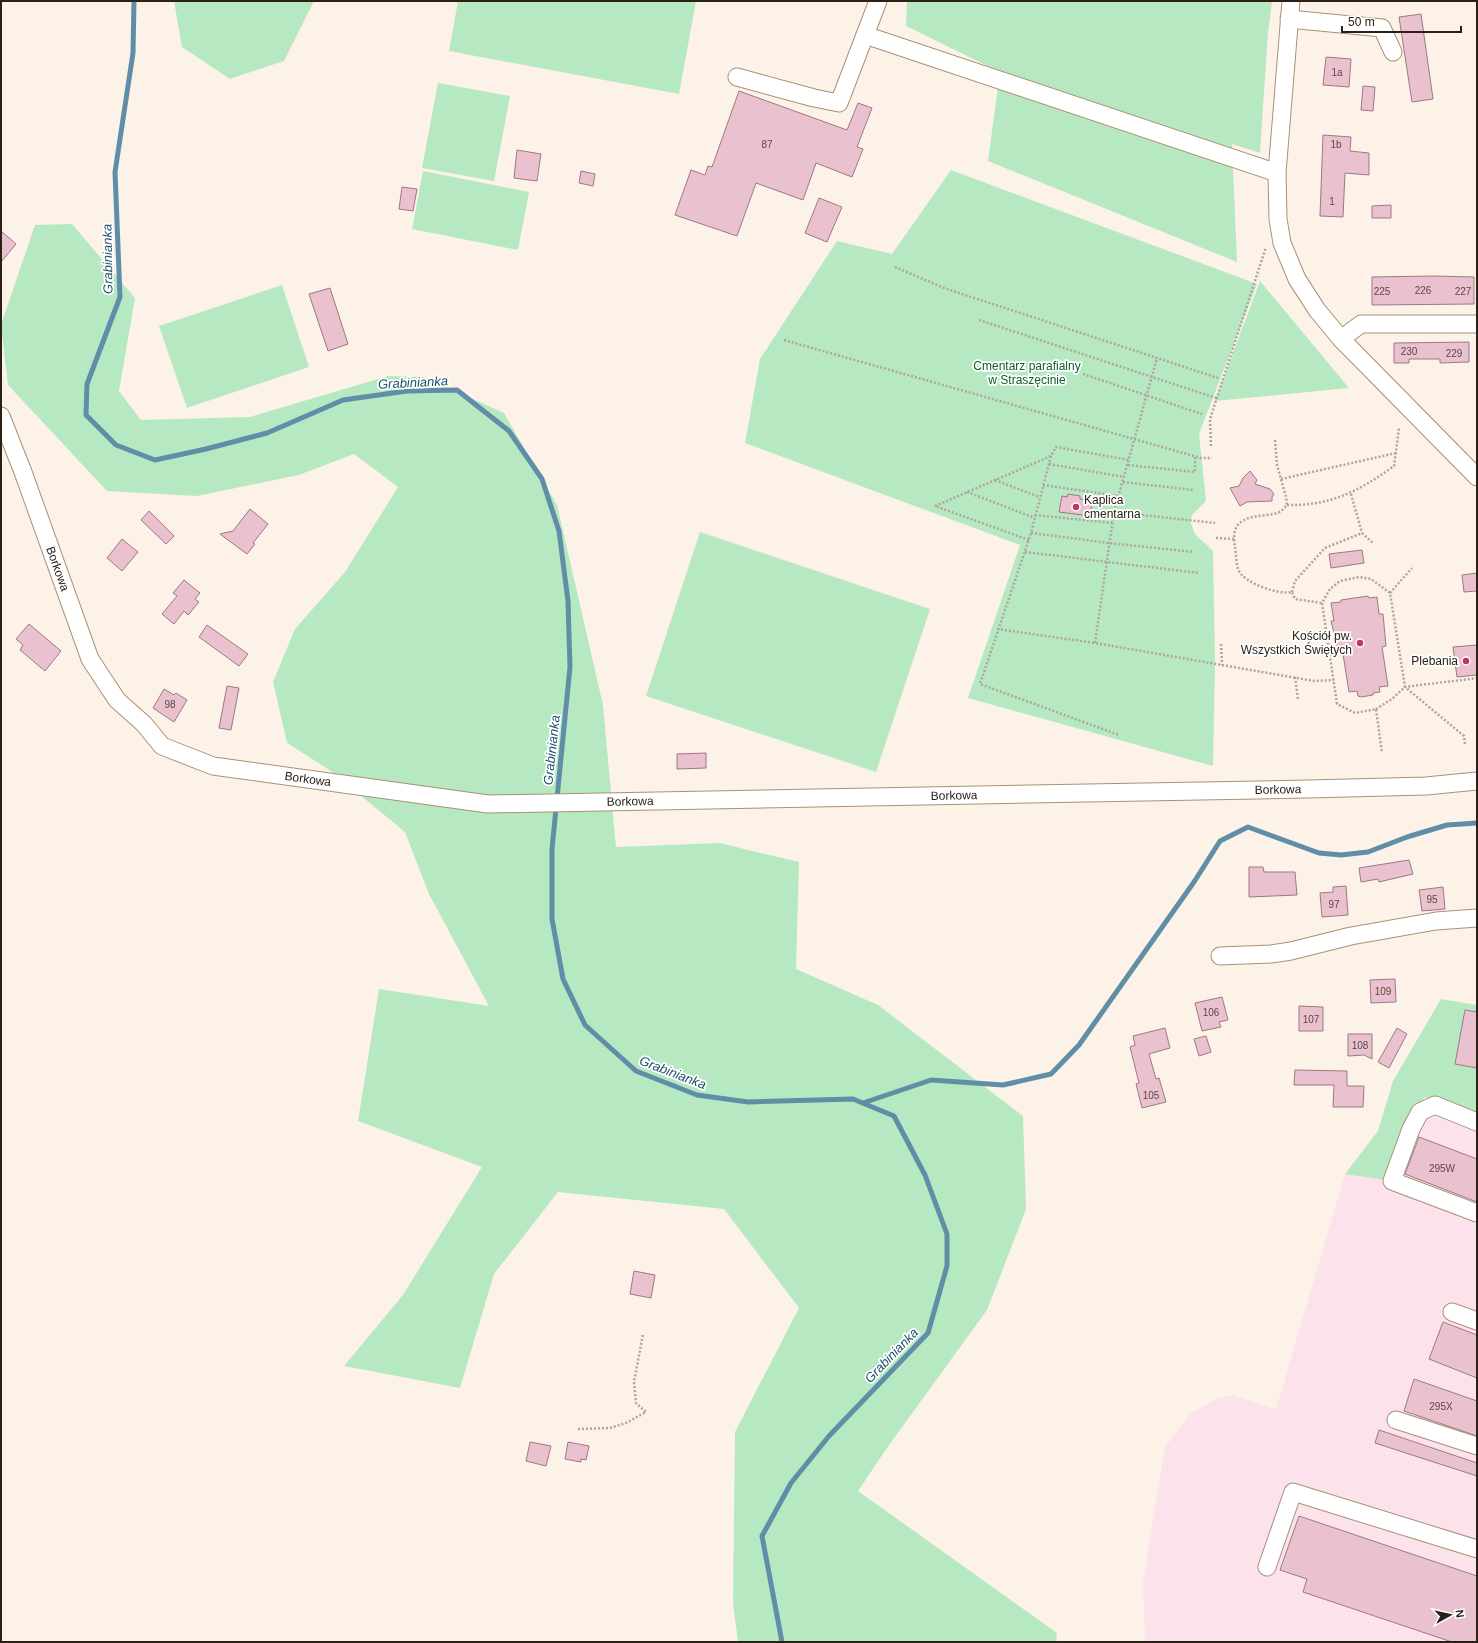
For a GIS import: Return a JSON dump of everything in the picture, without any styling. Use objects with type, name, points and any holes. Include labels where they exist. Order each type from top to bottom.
[{"type":"street","points":[[737,77],[814,98],[839,102],[878,1]]},
{"type":"street","points":[[1291,1],[1277,172],[1278,219],[1282,243],[1297,279],[1317,310],[1341,339],[1477,477]]},
{"type":"street","points":[[1289,19],[1382,28],[1393,52]]},
{"type":"street","points":[[865,35],[1277,172]]},
{"type":"street","points":[[1341,339],[1361,324],[1477,324]]},
{"type":"street","name":"Borkowa","points":[[1,416],[23,472],[90,659],[117,700],[144,724],[162,746],[212,766],[488,804],[1347,788],[1426,786],[1477,781]]},
{"type":"street","points":[[1220,956],[1271,954],[1291,951],[1351,936],[1436,921],[1477,918]]},
{"type":"street","points":[[1477,1122],[1435,1105],[1420,1112],[1410,1129],[1392,1181],[1477,1213]]},
{"type":"street","points":[[1452,1312],[1477,1321]]},
{"type":"street","points":[[1396,1420],[1477,1446]]},
{"type":"street","points":[[1267,1567],[1293,1492],[1477,1550]]},
{"type":"path","points":[[1212,446],[1210,419],[1266,246]]},
{"type":"path","points":[[895,267],[944,288],[1218,378]]},
{"type":"path","points":[[979,320],[1216,398]]},
{"type":"path","points":[[784,340],[1196,457],[1212,458]]},
{"type":"path","points":[[1096,643],[1114,512],[1157,358]]},
{"type":"path","points":[[1083,374],[1202,414]]},
{"type":"path","points":[[1292,592],[1285,594],[1265,589],[1245,577],[1238,570],[1234,539],[1235,528],[1241,522],[1256,516],[1278,513],[1287,505],[1303,506],[1351,494],[1371,482],[1394,466],[1399,428]]},
{"type":"path","points":[[1275,440],[1277,465],[1287,505]]},
{"type":"path","points":[[1119,735],[980,684],[1029,540],[1039,497],[1051,456],[1056,447],[1129,460]]},
{"type":"path","points":[[1281,479],[1396,453]]},
{"type":"path","points":[[1029,540],[935,506],[1051,456]]},
{"type":"path","points":[[1128,465],[1195,472],[1196,457]]},
{"type":"path","points":[[1049,464],[1124,476]]},
{"type":"path","points":[[995,480],[1039,497]]},
{"type":"path","points":[[1123,482],[1193,490]]},
{"type":"path","points":[[1043,485],[1119,496]]},
{"type":"path","points":[[966,492],[1035,516],[1112,523]]},
{"type":"path","points":[[1351,494],[1362,533],[1373,543]]},
{"type":"path","points":[[1114,512],[1215,523]]},
{"type":"path","points":[[1031,532],[1109,543],[1194,552]]},
{"type":"path","points":[[1322,603],[1295,599],[1292,592],[1295,581],[1325,548],[1362,533]]},
{"type":"path","points":[[1216,538],[1234,539]]},
{"type":"path","points":[[1025,552],[1199,573]]},
{"type":"path","points":[[1390,593],[1412,568]]},
{"type":"path","points":[[1465,744],[1464,736],[1405,688],[1390,593],[1371,579],[1359,578],[1340,580],[1330,589],[1322,603],[1337,704],[1355,713],[1376,709],[1392,699],[1405,688],[1477,678]]},
{"type":"path","points":[[998,629],[1096,643],[1314,681],[1334,680]]},
{"type":"path","points":[[1221,644],[1222,665]]},
{"type":"path","points":[[1294,677],[1298,699]]},
{"type":"path","points":[[1376,709],[1382,753]]},
{"type":"path","points":[[578,1429],[610,1428],[646,1412],[636,1403],[634,1382],[643,1334]]},
{"type":"shaded area","points":[[1424,1096],[1477,1118],[1477,1642],[1145,1642],[1143,1581],[1165,1447],[1191,1413],[1218,1398],[1232,1395],[1276,1409],[1345,1174],[1392,1181]]},
{"type":"green space","points":[[174,1],[314,1],[284,61],[230,79],[182,47]]},
{"type":"green space","points":[[458,1],[696,1],[679,94],[449,51]]},
{"type":"green space","points":[[907,1],[1272,1],[1268,33],[1260,153],[1232,144],[1237,262],[988,161],[1000,72],[906,26]]},
{"type":"green space","points":[[438,83],[510,96],[494,181],[422,168]]},
{"type":"green space","name":"Cmentarz parafialny w Straszęcinie","points":[[951,170],[1257,284],[1199,434],[1206,501],[1193,514],[1190,521],[1195,534],[1213,551],[1215,663],[1213,766],[968,698],[1020,545],[745,443],[760,359],[837,241],[892,254]]},
{"type":"green space","points":[[423,171],[529,192],[518,250],[412,229]]},
{"type":"green space","points":[[72,224],[135,298],[119,391],[141,420],[250,417],[388,376],[424,377],[504,413],[557,505],[603,705],[616,847],[719,843],[799,862],[796,969],[878,1005],[1023,1116],[1026,1209],[987,1310],[889,1445],[858,1491],[1057,1633],[1056,1642],[738,1642],[733,1603],[735,1432],[799,1308],[724,1209],[558,1192],[494,1274],[460,1388],[344,1366],[403,1295],[482,1167],[358,1121],[379,989],[489,1006],[429,894],[405,832],[331,771],[287,743],[273,682],[295,629],[345,572],[398,487],[354,454],[299,475],[197,496],[107,491],[8,385],[1,325],[35,225]]},
{"type":"green space","points":[[1260,281],[1349,388],[1215,401]]},
{"type":"green space","points":[[282,285],[309,367],[187,408],[159,326]]},
{"type":"green space","points":[[700,532],[930,609],[876,772],[646,696]]},
{"type":"green space","points":[[1441,999],[1477,1005],[1477,1118],[1424,1097],[1392,1181],[1345,1174],[1378,1131],[1393,1081]]},
{"type":"building","points":[[1421,14],[1433,99],[1412,102],[1399,17]]},
{"type":"building","points":[[1326,57],[1351,59],[1349,87],[1323,85]]},
{"type":"building","points":[[1363,86],[1375,87],[1373,111],[1361,110]]},
{"type":"building","points":[[739,91],[847,130],[858,103],[872,108],[857,147],[863,149],[852,177],[816,163],[803,200],[756,183],[737,236],[675,215],[691,170],[705,175],[708,166],[712,167]]},
{"type":"building","points":[[1323,135],[1351,137],[1350,151],[1369,153],[1369,175],[1345,173],[1343,217],[1320,216]]},
{"type":"building","points":[[517,150],[541,154],[537,181],[514,178]]},
{"type":"building","points":[[581,171],[595,174],[593,186],[579,183]]},
{"type":"building","points":[[402,187],[417,189],[413,211],[399,209]]},
{"type":"building","points":[[819,198],[842,207],[827,242],[805,233]]},
{"type":"building","points":[[1391,205],[1391,218],[1372,218],[1372,206]]},
{"type":"building","points":[[1,231],[16,244],[1,262]]},
{"type":"building","points":[[1372,277],[1474,277],[1474,304],[1372,305]]},
{"type":"building","points":[[330,288],[348,344],[328,351],[309,294]]},
{"type":"building","points":[[1469,342],[1469,362],[1440,363],[1440,359],[1409,359],[1409,363],[1394,363],[1394,343]]},
{"type":"building","points":[[1250,471],[1257,480],[1255,484],[1270,489],[1274,494],[1272,501],[1247,502],[1240,506],[1230,488],[1239,486],[1243,478]]},
{"type":"building","name":"Kaplica cmentarna","points":[[1068,494],[1080,496],[1080,499],[1092,501],[1090,516],[1059,512],[1062,496],[1067,497]]},
{"type":"building","points":[[250,509],[268,524],[253,543],[255,544],[247,554],[220,534],[233,531]]},
{"type":"building","points":[[149,511],[174,536],[166,544],[141,520]]},
{"type":"building","points":[[122,539],[138,552],[122,571],[107,558]]},
{"type":"building","points":[[1362,550],[1364,563],[1331,568],[1329,554]]},
{"type":"building","points":[[1477,573],[1477,591],[1464,592],[1462,575]]},
{"type":"building","points":[[184,580],[200,593],[195,599],[199,602],[188,615],[184,611],[174,624],[162,614],[177,596],[173,593]]},
{"type":"building","name":"Kościół pw. Wszystkich Świętych","points":[[1368,596],[1369,598],[1377,597],[1379,614],[1383,614],[1386,646],[1382,647],[1388,686],[1379,687],[1380,692],[1373,693],[1373,695],[1361,697],[1358,696],[1357,691],[1349,692],[1342,648],[1338,649],[1331,621],[1334,621],[1331,603]]},
{"type":"building","points":[[29,624],[61,651],[45,671],[20,650],[23,645],[16,639]]},
{"type":"building","points":[[207,625],[248,654],[239,666],[199,637]]},
{"type":"building","name":"Plebania","points":[[1477,645],[1477,675],[1457,677],[1453,647]]},
{"type":"building","points":[[227,686],[239,688],[231,730],[219,728]]},
{"type":"building","points":[[164,689],[174,695],[176,693],[187,700],[174,722],[153,708]]},
{"type":"building","points":[[706,753],[706,768],[677,769],[677,754]]},
{"type":"building","points":[[1409,860],[1413,874],[1379,882],[1378,879],[1361,882],[1359,868]]},
{"type":"building","points":[[1249,867],[1263,867],[1264,872],[1295,872],[1297,895],[1249,897]]},
{"type":"building","points":[[1346,886],[1348,915],[1322,917],[1320,893],[1333,892],[1333,887]]},
{"type":"building","points":[[1443,887],[1445,909],[1422,911],[1419,890]]},
{"type":"building","points":[[1395,979],[1396,1002],[1371,1003],[1370,980]]},
{"type":"building","points":[[1222,997],[1228,1020],[1219,1022],[1221,1027],[1202,1031],[1195,1003]]},
{"type":"building","points":[[1299,1006],[1323,1007],[1323,1031],[1299,1031]]},
{"type":"building","points":[[1465,1010],[1477,1012],[1477,1068],[1455,1064]]},
{"type":"building","points":[[1165,1028],[1170,1048],[1149,1054],[1156,1079],[1159,1078],[1166,1102],[1142,1108],[1136,1084],[1139,1083],[1130,1047],[1135,1045],[1133,1036]]},
{"type":"building","points":[[1397,1028],[1407,1034],[1389,1068],[1378,1062]]},
{"type":"building","points":[[1348,1034],[1372,1034],[1372,1059],[1364,1055],[1348,1056]]},
{"type":"building","points":[[1206,1036],[1211,1052],[1199,1056],[1194,1039]]},
{"type":"building","points":[[1295,1070],[1347,1071],[1347,1086],[1364,1086],[1363,1107],[1333,1107],[1334,1085],[1294,1085]]},
{"type":"building","points":[[1419,1137],[1477,1159],[1477,1202],[1405,1174]]},
{"type":"building","points":[[634,1271],[655,1275],[651,1298],[630,1294]]},
{"type":"building","points":[[1443,1322],[1477,1335],[1477,1378],[1429,1359]]},
{"type":"building","points":[[1414,1379],[1477,1401],[1477,1436],[1404,1411]]},
{"type":"building","points":[[1379,1430],[1477,1463],[1477,1476],[1375,1443]]},
{"type":"building","points":[[530,1442],[551,1446],[546,1466],[526,1461]]},
{"type":"building","points":[[568,1442],[589,1446],[586,1460],[581,1459],[581,1462],[565,1459]]},
{"type":"building","points":[[1299,1516],[1477,1576],[1477,1642],[1452,1642],[1303,1592],[1307,1579],[1280,1570]]},
{"type":"waterway","name":"Grabinianka","points":[[134,1],[133,53],[115,172],[120,297],[87,384],[86,415],[116,445],[155,460],[206,449],[267,433],[343,400],[407,391],[457,390],[509,431],[542,479],[559,531],[568,601],[570,667],[552,849],[552,919],[563,979],[585,1025],[636,1071],[697,1095],[748,1102],[853,1099],[894,1116],[925,1175],[947,1234],[947,1266],[928,1333],[829,1436],[791,1483],[762,1536],[782,1642]]},
{"type":"waterway","points":[[863,1103],[931,1080],[1003,1085],[1051,1074],[1079,1045],[1194,882],[1220,841],[1248,827],[1319,853],[1341,855],[1368,852],[1407,837],[1447,825],[1477,823]]},
{"type":"place","name":"Kaplica cmentarna","points":[[1076,507]]},
{"type":"place","name":"Kościół pw. Wszystkich Świętych","points":[[1360,643]]},
{"type":"place","name":"Plebania","points":[[1466,661]]}]
